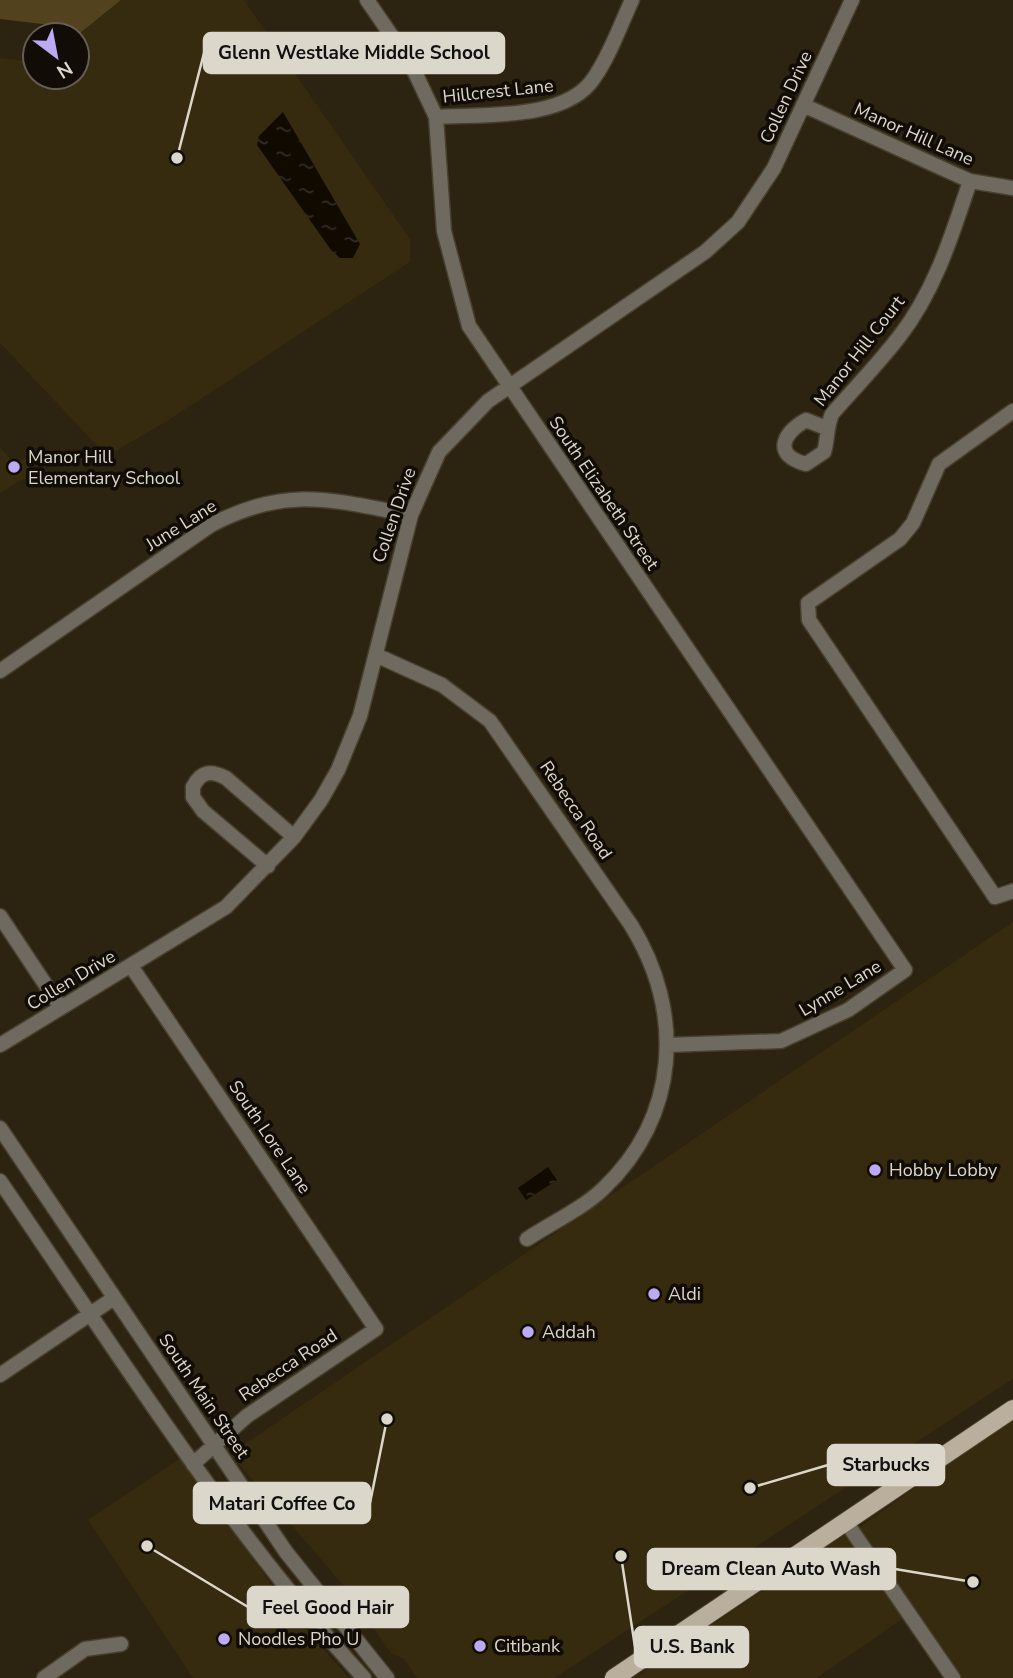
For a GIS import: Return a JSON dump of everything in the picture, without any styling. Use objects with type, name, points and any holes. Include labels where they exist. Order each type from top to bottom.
[{"type":"main road","points":[[614,1678],[1013,1409]]},
{"type":"street","name":"South Elizabeth Street","points":[[367,0],[411,64],[436,117],[444,230],[454,279],[469,326],[905,970]]},
{"type":"street","name":"Hillcrest Lane","points":[[436,117],[524,111],[568,101],[593,80],[632,0]]},
{"type":"street","name":"Collen Drive","points":[[0,1045],[226,907],[294,837],[321,800],[348,749],[378,656],[394,572],[411,515],[439,452],[468,418],[509,387],[721,240],[765,185],[852,0]]},
{"type":"street","name":"Manor Hill Lane","points":[[803,105],[970,181],[1013,188]]},
{"type":"street","name":"Manor Hill Court","points":[[825,428],[832,414],[900,336],[932,284],[946,254],[970,181]]},
{"type":"street","points":[[1013,411],[939,464],[913,523],[900,538],[808,603],[809,620],[995,897],[1013,891]]},
{"type":"street","name":"June Lane","points":[[0,671],[211,526],[246,509],[317,497],[411,515]]},
{"type":"street","name":"Rebecca Road","points":[[378,656],[460,695],[502,735],[646,949],[663,998],[667,1045],[658,1100],[641,1146],[601,1190],[527,1239]]},
{"type":"street","points":[[268,866],[198,805],[192,787],[197,779],[205,773],[215,772],[226,778],[294,837]]},
{"type":"street","points":[[0,916],[61,1008]]},
{"type":"street","name":"South Lore Lane","points":[[131,966],[376,1329]]},
{"type":"street","name":"Lynne Lane","points":[[667,1045],[781,1041],[848,1010],[905,970]]},
{"type":"street","name":"South Main Street","points":[[0,1129],[286,1552],[387,1678]]},
{"type":"street","points":[[0,1181],[192,1464],[301,1609],[364,1678]]},
{"type":"street","points":[[0,1375],[114,1298]]},
{"type":"street","name":"Rebecca Road","points":[[192,1464],[247,1416],[376,1329]]},
{"type":"street","points":[[846,1522],[953,1678]]},
{"type":"street","points":[[44,1678],[85,1649],[121,1644]]},
{"type":"shaded area","points":[[0,0],[121,0],[91,24],[91,21],[0,19]]},
{"type":"shaded area","points":[[121,0],[244,0],[410,239],[410,262],[164,423],[107,456],[0,343],[0,58],[21,60],[21,91],[91,91],[91,25]]},
{"type":"shaded area","name":"Manor Hill Elementary School","points":[[0,447],[13,462],[26,458],[29,465],[25,478],[0,493]]},
{"type":"shaded area","points":[[1013,922],[1013,1379],[554,1678],[417,1678],[404,1659],[391,1653],[344,1586],[230,1454]]},
{"type":"shaded area","points":[[1013,1418],[1013,1678],[957,1678],[857,1529]]},
{"type":"shaded area","points":[[182,1457],[289,1610],[349,1678],[193,1678],[88,1520]]},
{"type":"shaded area","points":[[846,1534],[905,1617],[817,1678],[634,1678]]},
{"type":"water","points":[[283,112],[360,244],[353,258],[340,258],[331,250],[257,145],[259,136]]},
{"type":"water","points":[[548,1167],[557,1180],[526,1200],[518,1188]]},
{"type":"place","name":"Glenn Westlake Middle School","points":[[177,158]]},
{"type":"place","name":"Manor Hill Elementary School","points":[[14,467]]},
{"type":"place","name":"Hobby Lobby","points":[[875,1170]]},
{"type":"place","name":"Aldi","points":[[654,1294]]},
{"type":"place","name":"Addah","points":[[528,1332]]},
{"type":"place","name":"Matari Coffee Co","points":[[387,1419]]},
{"type":"place","name":"Starbucks","points":[[750,1488]]},
{"type":"place","name":"Feel Good Hair","points":[[147,1546]]},
{"type":"place","name":"U.S. Bank","points":[[621,1556]]},
{"type":"place","name":"Dream Clean Auto Wash","points":[[973,1582]]},
{"type":"place","name":"Noodles Pho U","points":[[224,1639]]},
{"type":"place","name":"Citibank","points":[[480,1646]]}]
